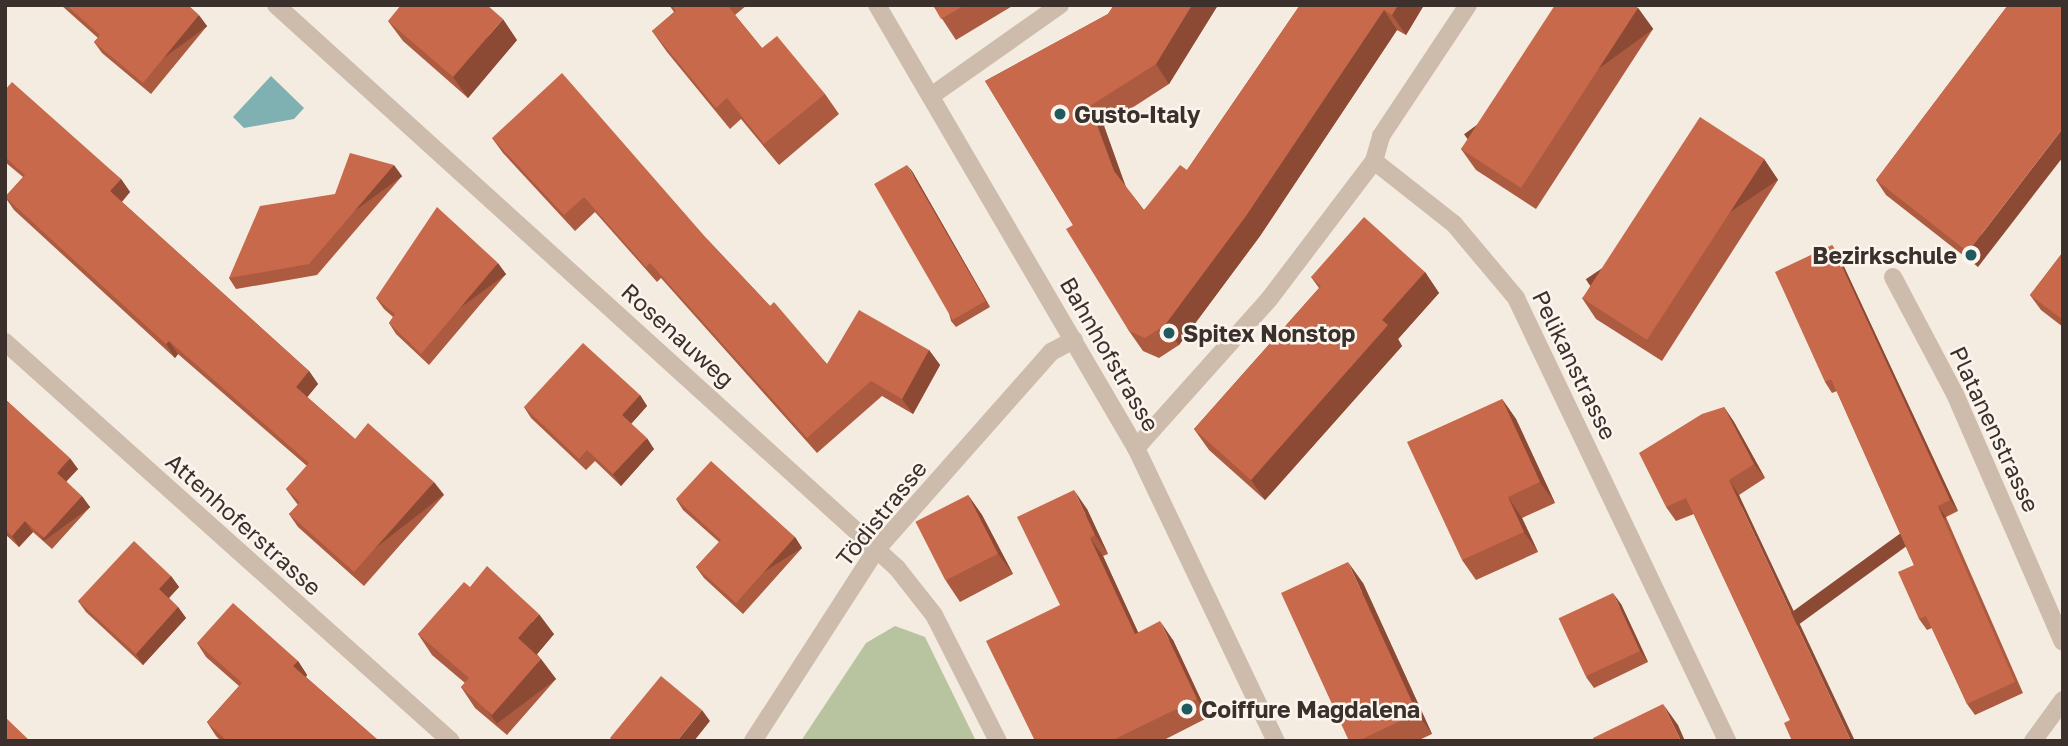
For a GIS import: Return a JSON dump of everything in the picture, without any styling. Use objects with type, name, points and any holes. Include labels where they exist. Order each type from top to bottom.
[{"type":"street","name":"Rosenauweg","points":[[276,5],[897,568],[934,615],[998,741]]},
{"type":"street","name":"Bahnhofstrasse","points":[[877,5],[1136,448],[1276,741]]},
{"type":"street","points":[[931,96],[1060,5]]},
{"type":"street","points":[[1136,448],[1270,298],[1374,161],[1381,136],[1468,5]]},
{"type":"street","name":"Pelikanstrasse","points":[[1374,161],[1454,224],[1516,298],[1727,741]]},
{"type":"street","name":"Platanenstrasse","points":[[1893,277],[1955,394],[2063,642]]},
{"type":"street","name":"Tödistrasse","points":[[754,741],[876,551],[1051,352],[1074,340]]},
{"type":"street","name":"Attenhoferstrasse","points":[[5,342],[451,741]]},
{"type":"street","points":[[2033,741],[2063,700]]},
{"type":"green space","points":[[895,626],[925,637],[976,741],[801,741],[866,643]]},
{"type":"water","points":[[271,76],[304,108],[294,119],[244,128],[233,117]]},
{"type":"building","points":[[66,5],[188,5],[199,15],[143,83],[94,42],[100,35]]},
{"type":"building","points":[[401,5],[487,5],[503,19],[453,77],[388,21]]},
{"type":"building","points":[[671,5],[727,5],[762,48],[777,36],[825,94],[764,144],[727,98],[716,108],[652,31],[676,11]]},
{"type":"building","points":[[933,5],[965,5],[941,19]]},
{"type":"building","points":[[1114,5],[1192,5],[1156,64],[1090,106],[1114,171],[1144,210],[1180,165],[1187,170],[1300,5],[1398,5],[1392,15],[1384,10],[1246,216],[1165,325],[1145,338],[1129,331],[1066,229],[1073,225],[985,81],[1108,14]]},
{"type":"building","points":[[1555,5],[1634,5],[1638,8],[1521,188],[1461,149]]},
{"type":"building","points":[[2008,5],[2063,5],[2063,128],[1968,252],[1876,180]]},
{"type":"building","points":[[562,73],[707,239],[770,306],[774,302],[827,364],[859,310],[929,350],[902,399],[871,381],[807,438],[650,263],[646,267],[584,197],[564,215],[492,138]]},
{"type":"building","points":[[12,82],[121,179],[110,191],[309,371],[296,387],[355,439],[368,423],[434,482],[354,572],[289,514],[300,502],[286,489],[309,463],[169,341],[166,344],[5,197],[25,175],[5,157],[5,90]]},
{"type":"building","points":[[1700,117],[1765,159],[1647,340],[1582,298]]},
{"type":"building","points":[[350,153],[394,165],[309,264],[229,278],[260,206],[335,194]]},
{"type":"building","points":[[907,165],[986,301],[953,320],[874,184]]},
{"type":"building","points":[[437,207],[498,263],[421,354],[389,323],[395,314],[376,298]]},
{"type":"building","points":[[1364,217],[1425,272],[1382,320],[1388,325],[1251,480],[1194,429],[1321,286],[1311,277]]},
{"type":"building","points":[[1832,245],[1950,500],[1938,506],[2015,682],[1967,704],[1926,616],[1919,619],[1898,572],[1914,565],[1831,379],[1825,382],[1775,272]]},
{"type":"building","points":[[2063,252],[2063,320],[2030,295]]},
{"type":"building","points":[[583,343],[640,395],[622,415],[647,438],[613,474],[587,450],[579,459],[524,407]]},
{"type":"building","points":[[5,399],[70,458],[57,473],[82,496],[44,538],[25,521],[12,536],[5,530]]},
{"type":"building","points":[[1502,399],[1540,482],[1508,497],[1524,532],[1462,560],[1407,442]]},
{"type":"building","points":[[1724,407],[1754,464],[1729,480],[1851,741],[1792,741],[1784,723],[1790,720],[1686,498],[1666,507],[1639,453],[1702,414]]},
{"type":"building","points":[[711,461],[795,537],[736,603],[696,567],[721,540],[676,499]]},
{"type":"building","points":[[1074,490],[1095,535],[1090,538],[1135,634],[1160,621],[1197,699],[1111,741],[1035,741],[986,641],[1060,605],[1017,517]]},
{"type":"building","points":[[968,495],[998,554],[945,581],[915,522]]},
{"type":"building","points":[[134,541],[171,576],[159,589],[178,607],[136,654],[78,601]]},
{"type":"building","points":[[1348,562],[1417,713],[1358,741],[1349,741],[1281,593]]},
{"type":"building","points":[[487,566],[539,614],[518,638],[541,659],[492,715],[461,687],[469,678],[418,634],[464,582],[470,587]]},
{"type":"building","points":[[1613,593],[1640,651],[1586,676],[1559,618]]},
{"type":"building","points":[[233,603],[298,661],[293,666],[379,741],[227,741],[207,722],[242,683],[197,643]]},
{"type":"building","points":[[661,676],[702,710],[677,741],[613,741],[610,738]]},
{"type":"building","points":[[1663,704],[1681,741],[1594,741],[1593,738]]},
{"type":"building","points":[[5,717],[30,741],[5,741]]},
{"type":"place","name":"Gusto-Italy","points":[[1060,114]]},
{"type":"place","name":"Bezirkschule","points":[[1971,255]]},
{"type":"place","name":"Spitex Nonstop","points":[[1169,333]]},
{"type":"place","name":"Coiffure Magdalena","points":[[1187,709]]}]
